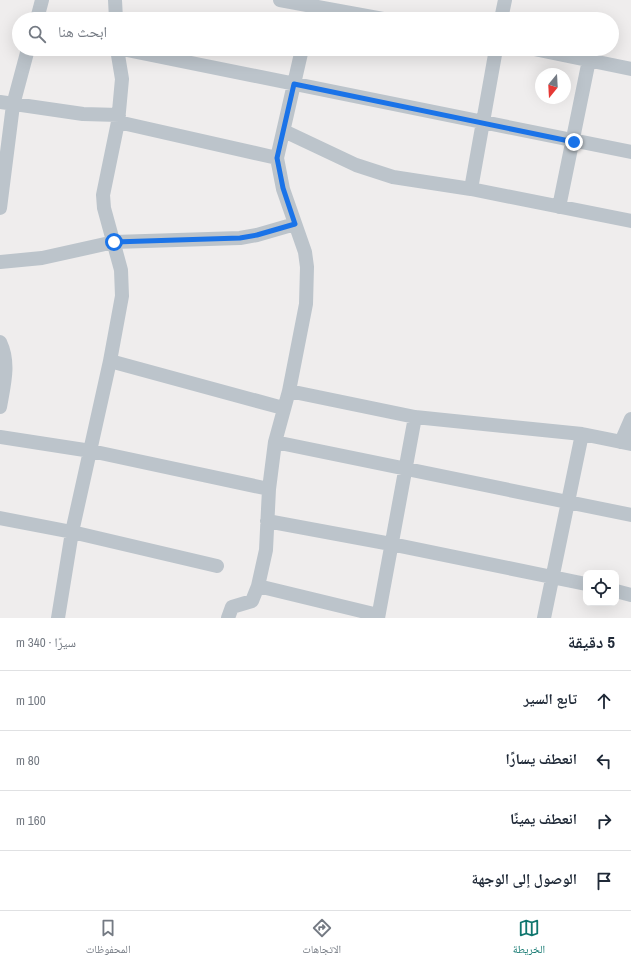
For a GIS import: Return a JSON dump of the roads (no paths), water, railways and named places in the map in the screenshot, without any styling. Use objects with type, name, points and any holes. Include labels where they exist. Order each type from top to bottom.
[{"type":"street","points":[[38,12],[42,0]]},
{"type":"street","points":[[115,0],[116,12]]},
{"type":"street","points":[[280,0],[348,12]]},
{"type":"street","points":[[502,12],[505,0]]},
{"type":"street","points":[[310,12],[312,5]]},
{"type":"street","points":[[0,208],[7,104],[25,56]]},
{"type":"street","points":[[58,618],[72,532],[91,451],[122,296],[121,270],[104,208],[102,195],[119,118],[122,78],[118,56]]},
{"type":"street","points":[[156,56],[574,142],[631,152]]},
{"type":"street","points":[[228,618],[232,607],[252,601],[258,586],[266,550],[269,489],[275,442],[283,408],[289,391],[306,304],[307,268],[305,252],[283,188],[277,158],[300,56]]},
{"type":"street","points":[[471,188],[495,56]]},
{"type":"street","points":[[569,56],[631,69]]},
{"type":"street","points":[[559,207],[574,142],[589,60]]},
{"type":"street","points":[[7,104],[119,118],[277,158]]},
{"type":"street","points":[[284,131],[368,170],[393,177],[471,188],[631,221]]},
{"type":"street","points":[[0,262],[42,258],[114,242],[240,238],[257,235],[295,224]]},
{"type":"street","points":[[0,342],[5,353],[7,366],[0,407]]},
{"type":"street","points":[[110,361],[283,408]]},
{"type":"street","points":[[289,391],[414,417],[582,434],[626,443],[631,419]]},
{"type":"street","points":[[258,586],[378,617],[414,417]]},
{"type":"street","points":[[544,618],[582,434]]},
{"type":"street","points":[[0,437],[91,451],[269,489]]},
{"type":"street","points":[[275,442],[631,515]]},
{"type":"street","points":[[0,518],[72,532],[217,566]]},
{"type":"street","points":[[267,521],[391,544],[583,583]]},
{"type":"street","points":[[619,592],[631,594]]}]
